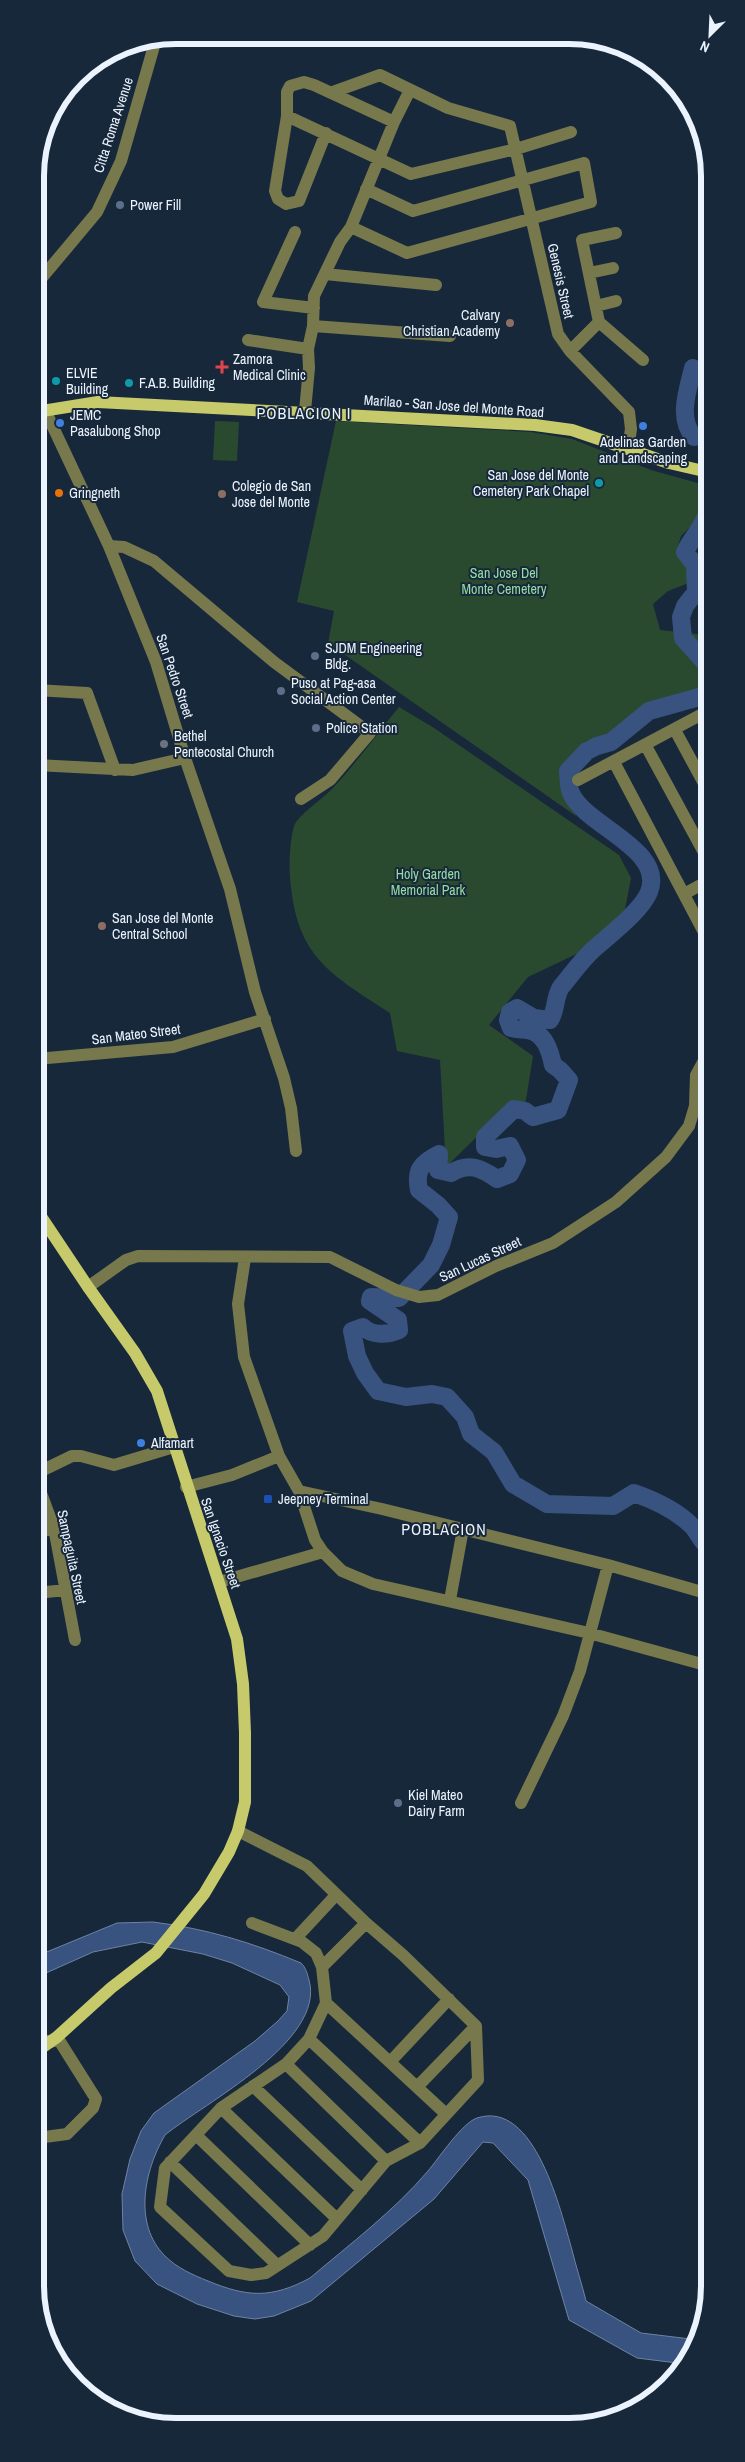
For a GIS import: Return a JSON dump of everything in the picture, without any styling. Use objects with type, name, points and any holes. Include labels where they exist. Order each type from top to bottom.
[{"type":"main road","name":"Marilao - San Jose del Monte Road","points":[[44,410],[98,402],[305,411],[535,425],[572,430],[669,463],[701,470]]},
{"type":"main road","name":"San Ignacio Street","points":[[44,1220],[149,1374],[157,1391],[186,1487],[237,1638],[243,1684],[245,1802],[238,1830],[220,1869],[190,1913],[156,1953],[111,1988],[54,2040],[44,2046]]},
{"type":"street","name":"Citta Roma Avenue","points":[[44,275],[97,212],[120,161],[154,46]]},
{"type":"street","points":[[305,411],[309,368],[308,350],[313,326],[314,296],[340,242],[351,227],[394,122],[410,90],[380,74],[333,92]]},
{"type":"street","points":[[326,133],[299,201],[286,204],[278,199],[275,191],[286,116],[287,92],[290,86],[304,82],[333,92],[394,122]]},
{"type":"street","name":"Genesis Street","points":[[410,90],[448,108],[510,126],[558,334],[570,351],[629,412],[631,428],[628,449]]},
{"type":"street","points":[[286,116],[411,174],[516,149],[571,132]]},
{"type":"street","points":[[351,227],[406,253],[591,202],[584,163],[413,212],[366,189]]},
{"type":"street","points":[[295,232],[263,302],[314,308]]},
{"type":"street","points":[[616,233],[582,240],[599,322],[643,360]]},
{"type":"street","points":[[589,273],[612,268]]},
{"type":"street","points":[[325,274],[436,285]]},
{"type":"street","points":[[596,306],[616,301]]},
{"type":"street","points":[[570,351],[599,322]]},
{"type":"street","points":[[313,326],[450,336]]},
{"type":"street","points":[[248,340],[308,350]]},
{"type":"street","name":"San Pedro Street","points":[[44,419],[109,546],[156,662],[185,758],[230,889],[255,992],[265,1019],[291,1108],[296,1151]]},
{"type":"street","points":[[109,546],[124,547],[154,561],[274,662],[370,733],[330,780],[301,798]]},
{"type":"street","points":[[44,690],[87,693],[114,770]]},
{"type":"street","points":[[578,780],[701,718]]},
{"type":"street","points":[[675,730],[701,778]]},
{"type":"street","points":[[646,746],[701,847]]},
{"type":"street","points":[[44,766],[133,770],[185,758]]},
{"type":"street","points":[[614,762],[701,927]]},
{"type":"street","points":[[684,894],[701,885]]},
{"type":"street","name":"San Mateo Street","points":[[44,1058],[173,1047],[265,1019]]},
{"type":"street","name":"San Lucas Street","points":[[88,1287],[126,1260],[138,1256],[330,1257],[397,1291],[419,1297],[438,1296],[496,1266],[553,1243],[616,1202],[666,1157],[685,1131],[695,1106],[696,1075],[701,1066]]},
{"type":"street","points":[[244,1258],[238,1304],[244,1357],[280,1456],[299,1491],[315,1540],[323,1552],[342,1571],[357,1579],[589,1633],[701,1664]]},
{"type":"street","points":[[44,1470],[72,1456],[81,1456],[114,1464],[174,1446]]},
{"type":"street","points":[[186,1487],[232,1475],[280,1456]]},
{"type":"street","points":[[299,1491],[608,1565],[701,1592]]},
{"type":"street","name":"Sampaguita Street","points":[[44,1501],[54,1528],[75,1640]]},
{"type":"street","points":[[44,1531],[54,1528]]},
{"type":"street","points":[[450,1600],[463,1529]]},
{"type":"street","points":[[219,1582],[323,1552]]},
{"type":"street","points":[[521,1803],[563,1716],[580,1671],[608,1565]]},
{"type":"street","points":[[44,1592],[65,1590]]},
{"type":"street","points":[[238,1830],[307,1866],[476,2026],[478,2080],[420,2142],[386,2161],[323,2236],[266,2273],[252,2275],[229,2271],[160,2206],[165,2168],[221,2108],[286,2064],[309,2039],[326,2003],[322,1967],[316,1953],[296,1938],[252,1923]]},
{"type":"street","points":[[296,1938],[336,1895]]},
{"type":"street","points":[[322,1967],[366,1923]]},
{"type":"street","points":[[390,2062],[449,1999]]},
{"type":"street","points":[[326,2003],[446,2114]]},
{"type":"street","points":[[417,2087],[476,2026]]},
{"type":"street","points":[[44,2039],[54,2040],[96,2099],[93,2108],[67,2134],[44,2137]]},
{"type":"street","points":[[309,2039],[420,2142]]},
{"type":"street","points":[[286,2064],[386,2161]]},
{"type":"street","points":[[253,2086],[362,2190]]},
{"type":"street","points":[[221,2108],[337,2219]]},
{"type":"street","points":[[196,2135],[310,2245]]},
{"type":"street","points":[[170,2162],[277,2265]]},
{"type":"green space","points":[[215,421],[239,422],[237,461],[213,460]]},
{"type":"green space","name":"San Jose Del Monte Cemetery","points":[[336,421],[531,432],[572,439],[651,470],[701,484],[701,516],[681,536],[676,553],[689,562],[691,582],[668,591],[653,604],[660,630],[697,634],[701,641],[701,692],[657,700],[630,716],[617,736],[586,741],[562,769],[576,816],[328,643],[334,611],[297,602]]},
{"type":"green space","name":"Holy Garden Memorial Park","points":[[399,707],[434,728],[619,855],[631,878],[625,909],[589,948],[528,977],[489,1025],[533,1056],[525,1106],[508,1106],[446,1167],[440,1060],[397,1051],[390,1013],[349,986],[319,960],[308,945],[300,926],[290,877],[291,842],[293,829],[298,819],[330,791]]},
{"type":"water","points":[[153,1922],[228,1937],[301,1963],[309,1980],[309,2003],[299,2025],[281,2047],[232,2088],[165,2135],[158,2149],[147,2181],[145,2213],[155,2243],[165,2256],[175,2264],[202,2279],[247,2293],[271,2292],[296,2285],[310,2278],[401,2200],[471,2121],[477,2118],[497,2117],[515,2125],[530,2141],[542,2163],[561,2211],[586,2301],[641,2333],[690,2339],[677,2363],[637,2358],[569,2320],[528,2180],[493,2143],[483,2142],[434,2199],[311,2301],[274,2316],[255,2319],[234,2316],[197,2304],[157,2284],[135,2261],[123,2230],[122,2194],[130,2159],[141,2131],[154,2113],[255,2041],[278,2021],[287,2011],[289,1997],[280,1985],[232,1963],[203,1954],[142,1942],[93,1952],[44,1974],[44,1953],[117,1923]]},
{"type":"waterway","points":[[693,368],[685,404],[686,422],[694,437],[701,436]]},
{"type":"waterway","points":[[701,525],[685,552],[695,565],[696,592],[685,606],[681,617],[683,638],[701,658]]},
{"type":"waterway","points":[[701,697],[649,711],[611,742],[587,751],[568,771],[570,791],[579,805],[635,850],[646,863],[651,877],[649,892],[633,914],[591,951],[561,987],[550,1020],[534,1018],[517,1008],[510,1012],[508,1020],[511,1028],[528,1030],[539,1035],[546,1043],[553,1065],[569,1080],[558,1110],[533,1117],[525,1111],[514,1109],[485,1137],[485,1147],[496,1149],[510,1146],[517,1160],[510,1174],[497,1179],[480,1169],[469,1167],[451,1173],[438,1170],[439,1154],[424,1164],[418,1177],[419,1190],[438,1205],[449,1217],[441,1245],[431,1265],[399,1298],[371,1297],[370,1301],[398,1320],[399,1330],[380,1334],[371,1332],[363,1327],[352,1331],[357,1356],[365,1373],[378,1391],[406,1397],[432,1394],[447,1397],[465,1417],[471,1434],[494,1452],[513,1484],[547,1504],[613,1506],[634,1493],[672,1511],[692,1526],[701,1538]]},
{"type":"place","name":"Power Fill","points":[[120,205]]},
{"type":"place","name":"Calvary Christian Academy","points":[[510,323]]},
{"type":"place","name":"Zamora Medical Clinic","points":[[222,367]]},
{"type":"place","name":"ELVIE Building","points":[[56,381]]},
{"type":"place","name":"F.A.B. Building","points":[[129,383]]},
{"type":"place","name":"JEMC Pasalubong Shop","points":[[60,423]]},
{"type":"place","name":"Adelinas Garden and Landscaping","points":[[643,426]]},
{"type":"place","name":"San Jose del Monte Cemetery Park Chapel","points":[[599,483]]},
{"type":"place","name":"Gringneth","points":[[59,493]]},
{"type":"place","name":"Colegio de San Jose del Monte","points":[[222,494]]},
{"type":"place","name":"SJDM Engineering Bldg.","points":[[315,656]]},
{"type":"place","name":"Puso at Pag-asa Social Action Center","points":[[281,691]]},
{"type":"place","name":"Police Station","points":[[316,728]]},
{"type":"place","name":"Bethel Pentecostal Church","points":[[164,744]]},
{"type":"place","name":"San Jose del Monte Central School","points":[[102,926]]},
{"type":"place","name":"Alfamart","points":[[141,1443]]},
{"type":"place","name":"Jeepney Terminal","points":[[268,1499]]},
{"type":"place","name":"Kiel Mateo Dairy Farm","points":[[398,1803]]},
{"type":"district","name":"POBLACION I","points":[[304,413]]},
{"type":"district","name":"POBLACION","points":[[444,1529]]}]
